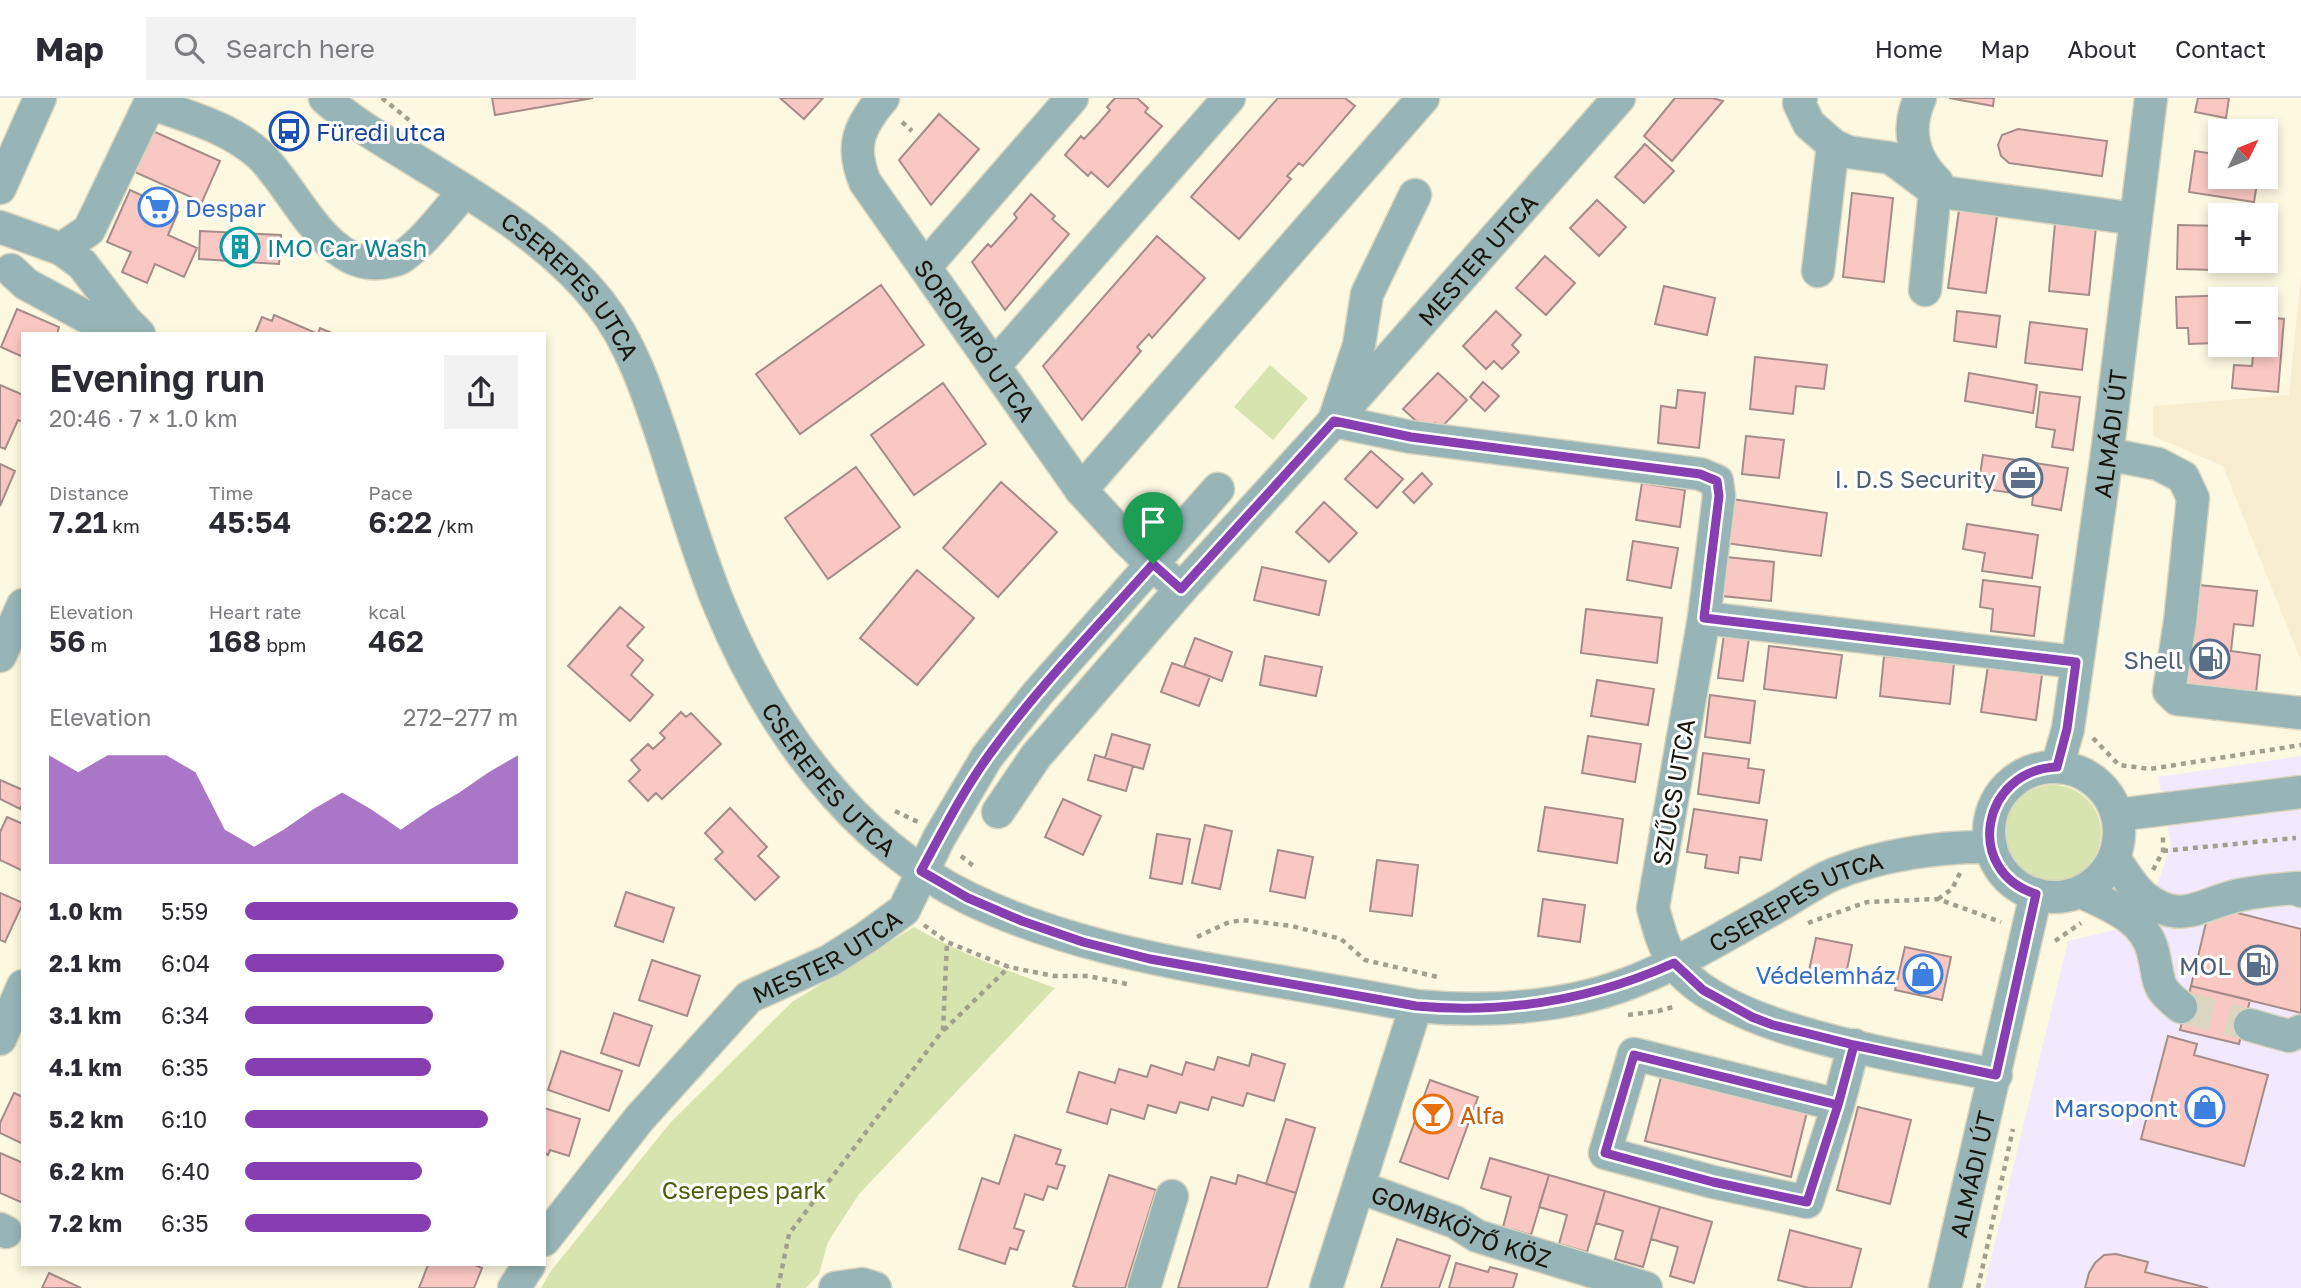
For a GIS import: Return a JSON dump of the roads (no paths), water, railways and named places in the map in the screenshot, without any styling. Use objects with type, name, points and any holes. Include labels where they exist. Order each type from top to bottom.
[{"type":"street","points":[[0,188],[40,98]]},
{"type":"street","name":"CSEREPES UTCA","points":[[325,98],[384,141],[511,220],[563,262],[601,304],[627,346],[648,392],[716,598],[741,656],[763,696],[799,751],[834,794],[870,829],[921,871],[968,898],[1022,921],[1083,942],[1150,959],[1446,1009],[1546,1003],[1625,984],[1674,963],[1834,874],[1884,859],[1944,848],[1991,847]]},
{"type":"street","points":[[925,267],[1072,98]]},
{"type":"street","points":[[994,366],[1229,98]]},
{"type":"street","name":"MESTER UTCA","points":[[998,813],[1036,756],[1181,589],[1334,421],[1619,98]]},
{"type":"street","points":[[1801,98],[1800,103],[1809,124],[1833,145],[1848,152],[1891,158],[1942,191],[2136,219]]},
{"type":"street","points":[[1920,98],[1911,124],[1911,140],[1917,155],[1942,191],[1925,290]]},
{"type":"street","name":"ALMÁDI ÚT","points":[[2057,767],[2067,729],[2107,454],[2151,98]]},
{"type":"street","points":[[61,249],[89,230],[150,103],[239,138],[262,157],[331,243],[351,258],[374,265],[400,259],[419,243],[465,191]]},
{"type":"street","points":[[1081,489],[1408,103]]},
{"type":"street","name":"SOROMPÓ UTCA","points":[[893,110],[867,116],[861,128],[857,153],[865,182],[1081,489],[1125,538],[1153,564]]},
{"type":"street","points":[[1818,271],[1833,145]]},
{"type":"street","name":"MESTER UTCA","points":[[1334,421],[1359,345],[1367,294],[1415,195]]},
{"type":"street","points":[[0,227],[61,249],[82,264],[137,332]]},
{"type":"street","points":[[10,270],[26,284],[114,332]]},
{"type":"street","name":"SZŰCS UTCA","points":[[1334,421],[1411,437],[1700,474],[1717,481],[1719,496],[1704,618],[1653,908],[1674,963]]},
{"type":"street","points":[[2107,454],[2158,464],[2183,477],[2193,498],[2180,622],[2169,691],[2177,699],[2301,713]]},
{"type":"street","name":"MESTER UTCA","points":[[546,1237],[639,1119],[749,997],[829,961],[904,910],[921,871],[965,790],[1010,727],[1218,489]]},
{"type":"street","points":[[1153,564],[1181,589]]},
{"type":"street","points":[[0,656],[21,609]]},
{"type":"street","points":[[1704,618],[2076,662]]},
{"type":"street","points":[[2057,767],[2074,770],[2096,782],[2109,796],[2117,815],[2120,836],[2114,858],[2097,881],[2081,892],[2063,897],[2036,894],[2018,886],[1999,866],[1991,847],[1990,826],[2001,794],[2031,771],[2057,767]]},
{"type":"street","points":[[2117,815],[2301,792]]},
{"type":"street","points":[[2114,858],[2141,895],[2167,911],[2180,913],[2200,909],[2238,895],[2283,889],[2299,888],[2301,891]]},
{"type":"street","points":[[2081,892],[2123,912],[2139,926],[2153,951],[2156,973],[2163,993],[2181,1007]]},
{"type":"street","name":"ALMÁDI ÚT","points":[[1945,1288],[2036,894]]},
{"type":"street","points":[[1674,963],[1703,990],[1752,1017],[1773,1025],[1996,1075]]},
{"type":"street","points":[[0,1039],[21,991]]},
{"type":"street","points":[[1326,1288],[1416,1006]]},
{"type":"street","points":[[2250,1025],[2290,1036],[2301,1031]]},
{"type":"street","points":[[1838,1105],[1634,1055],[1605,1153],[1713,1182],[1807,1202],[1838,1105],[1854,1045]]},
{"type":"street","name":"GOMBKÖTŐ KÖZ","points":[[1359,1187],[1455,1222],[1477,1236],[1646,1288]]},
{"type":"street","points":[[1144,1288],[1171,1196]]},
{"type":"street","points":[[514,1288],[528,1266]]},
{"type":"street","points":[[835,1288],[862,1284],[875,1288]]},
{"type":"tunnel","points":[[2181,1007],[2250,1025]]},
{"type":"place","name":"Füredi utca","points":[[289,131]]},
{"type":"place","name":"Despar","points":[[158,207]]},
{"type":"place","name":"IMO Car Wash","points":[[240,247]]},
{"type":"place","name":"I. D.S Security","points":[[2023,478]]},
{"type":"place","name":"Shell","points":[[2210,659]]},
{"type":"place","name":"MOL","points":[[2258,965]]},
{"type":"place","name":"Védelemház","points":[[1923,974]]},
{"type":"place","name":"Marsopont","points":[[2205,1107]]},
{"type":"place","name":"Alfa","points":[[1433,1114]]},
{"type":"park label","name":"Cserepes park","points":[[744,1189]]}]
